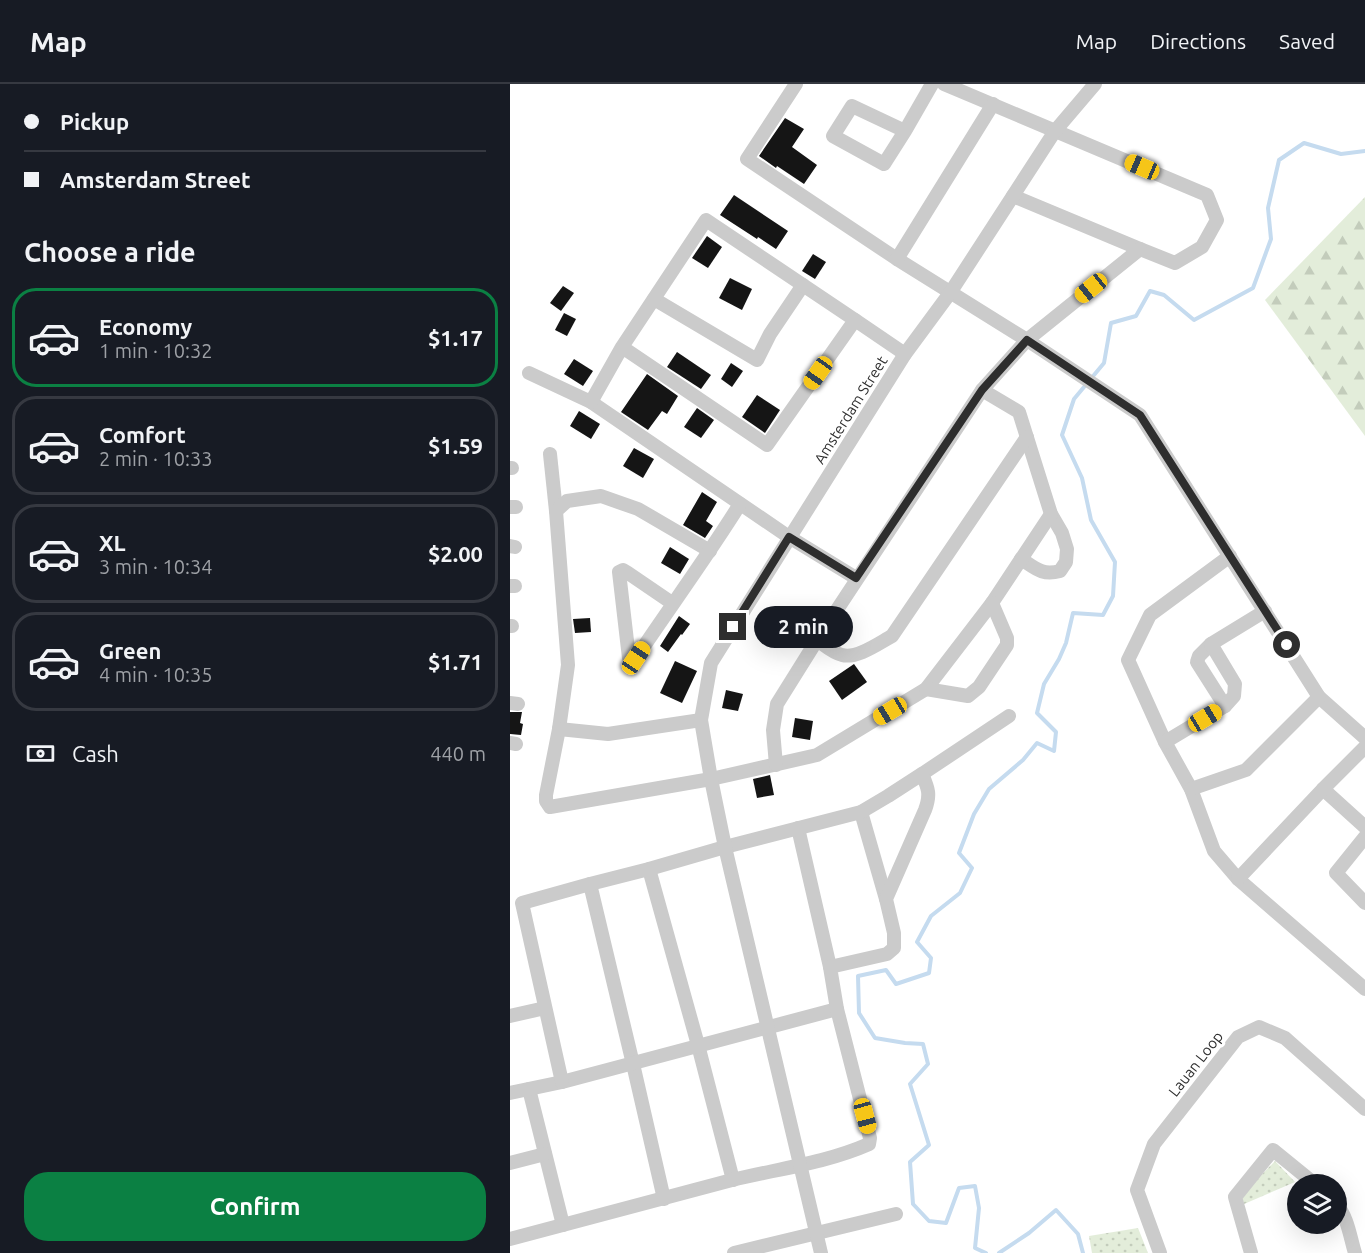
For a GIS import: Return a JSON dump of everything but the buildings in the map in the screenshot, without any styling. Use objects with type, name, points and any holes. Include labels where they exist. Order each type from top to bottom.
[{"type":"street","points":[[796,84],[747,159],[897,259],[1027,340],[1140,415],[1319,697],[1365,738]]},
{"type":"street","points":[[905,131],[852,106],[833,136],[884,164],[905,131],[932,84]]},
{"type":"street","points":[[944,84],[1207,195],[1217,220],[1202,247],[1175,263],[1013,196]]},
{"type":"street","name":"Amsterdam Street","points":[[821,1253],[725,848],[711,779],[701,720],[711,663],[905,354],[950,293],[1055,131],[1095,84]]},
{"type":"street","points":[[897,259],[993,104]]},
{"type":"street","points":[[591,402],[622,347],[706,220],[905,354]]},
{"type":"street","points":[[776,765],[773,730],[777,704],[856,578],[982,390],[1027,340],[1140,249]]},
{"type":"street","points":[[654,299],[757,360],[770,334],[803,285]]},
{"type":"street","points":[[622,347],[767,445],[855,320]]},
{"type":"street","points":[[529,373],[591,402],[789,537],[856,578]]},
{"type":"street","points":[[982,390],[1019,412],[1052,514],[1067,549],[1066,562],[1060,571],[1050,574],[1041,572],[1021,559]]},
{"type":"street","points":[[817,640],[830,650],[844,656],[861,653],[892,636],[1027,437]]},
{"type":"street","points":[[550,454],[568,665],[559,729],[546,795],[546,801],[550,807],[711,779],[817,755],[926,689],[992,603],[1052,514]]},
{"type":"street","points":[[556,511],[567,501],[601,496],[638,509],[710,551]]},
{"type":"street","points":[[672,603],[623,570],[619,572],[629,658],[636,658],[740,504]]},
{"type":"street","points":[[1230,556],[1150,615],[1128,660],[1165,742],[1191,789],[1214,851],[1238,879],[1365,989]]},
{"type":"street","points":[[926,689],[968,696],[979,687],[1007,645],[1007,638],[992,603]]},
{"type":"street","points":[[1226,706],[1197,662],[1199,656],[1211,644],[1265,610]]},
{"type":"street","points":[[1165,742],[1226,706],[1234,696],[1235,684],[1211,644]]},
{"type":"street","points":[[1191,789],[1246,770],[1319,697]]},
{"type":"street","points":[[562,1082],[545,1008],[516,904],[861,812],[1009,716]]},
{"type":"street","points":[[559,729],[608,734],[701,720]]},
{"type":"street","points":[[1238,879],[1365,747]]},
{"type":"street","points":[[886,899],[929,798],[928,787],[922,774]]},
{"type":"street","points":[[1323,789],[1365,827]]},
{"type":"street","points":[[830,967],[887,954],[894,948],[894,933],[886,899],[861,812]]},
{"type":"street","points":[[510,1239],[733,1180],[801,1165],[869,1144],[870,1138],[837,1009],[830,967],[798,828]]},
{"type":"street","points":[[1365,837],[1336,873],[1365,903]]},
{"type":"street","points":[[649,869],[733,1180]]},
{"type":"street","points":[[590,884],[664,1199]]},
{"type":"street","points":[[510,1016],[545,1008]]},
{"type":"street","points":[[510,1093],[633,1064],[837,1009]]},
{"type":"street","name":"Lauan Loop","points":[[1160,1253],[1137,1190],[1154,1144],[1238,1037],[1259,1027],[1285,1038],[1365,1109]]},
{"type":"street","points":[[529,1089],[563,1225]]},
{"type":"street","points":[[1251,1253],[1235,1197],[1273,1150],[1302,1174]]},
{"type":"street","points":[[510,1163],[546,1154]]},
{"type":"street","points":[[734,1253],[896,1214]]},
{"type":"street","points":[[1347,1224],[1354,1253]]},
{"type":"green space","points":[[1365,197],[1365,436],[1265,300]]},
{"type":"green space","points":[[1275,1161],[1287,1174],[1287,1185],[1244,1204],[1241,1196]]},
{"type":"green space","points":[[1138,1228],[1148,1253],[1092,1253],[1089,1236]]},
{"type":"waterway","points":[[986,1253],[975,1248],[979,1208],[975,1186],[959,1188],[946,1223],[929,1221],[913,1204],[910,1162],[929,1145],[910,1084],[928,1064],[923,1044],[875,1038],[859,1013],[858,976],[886,970],[896,984],[929,973],[931,958],[917,942],[931,916],[960,893],[972,868],[959,853],[974,814],[989,789],[1023,760],[1037,743],[1054,751],[1056,732],[1037,713],[1044,684],[1066,643],[1073,613],[1103,615],[1113,596],[1115,562],[1091,520],[1082,478],[1062,435],[1074,399],[1104,363],[1111,323],[1136,316],[1150,291],[1164,295],[1194,320],[1253,288],[1271,239],[1268,208],[1279,160],[1304,143],[1341,154],[1365,151]]},
{"type":"waterway","points":[[999,1253],[1029,1233],[1056,1210],[1078,1234],[1083,1253]]},
{"type":"route","points":[[733,627],[789,537],[856,578],[982,390],[1027,340],[1140,415],[1287,645]]}]
